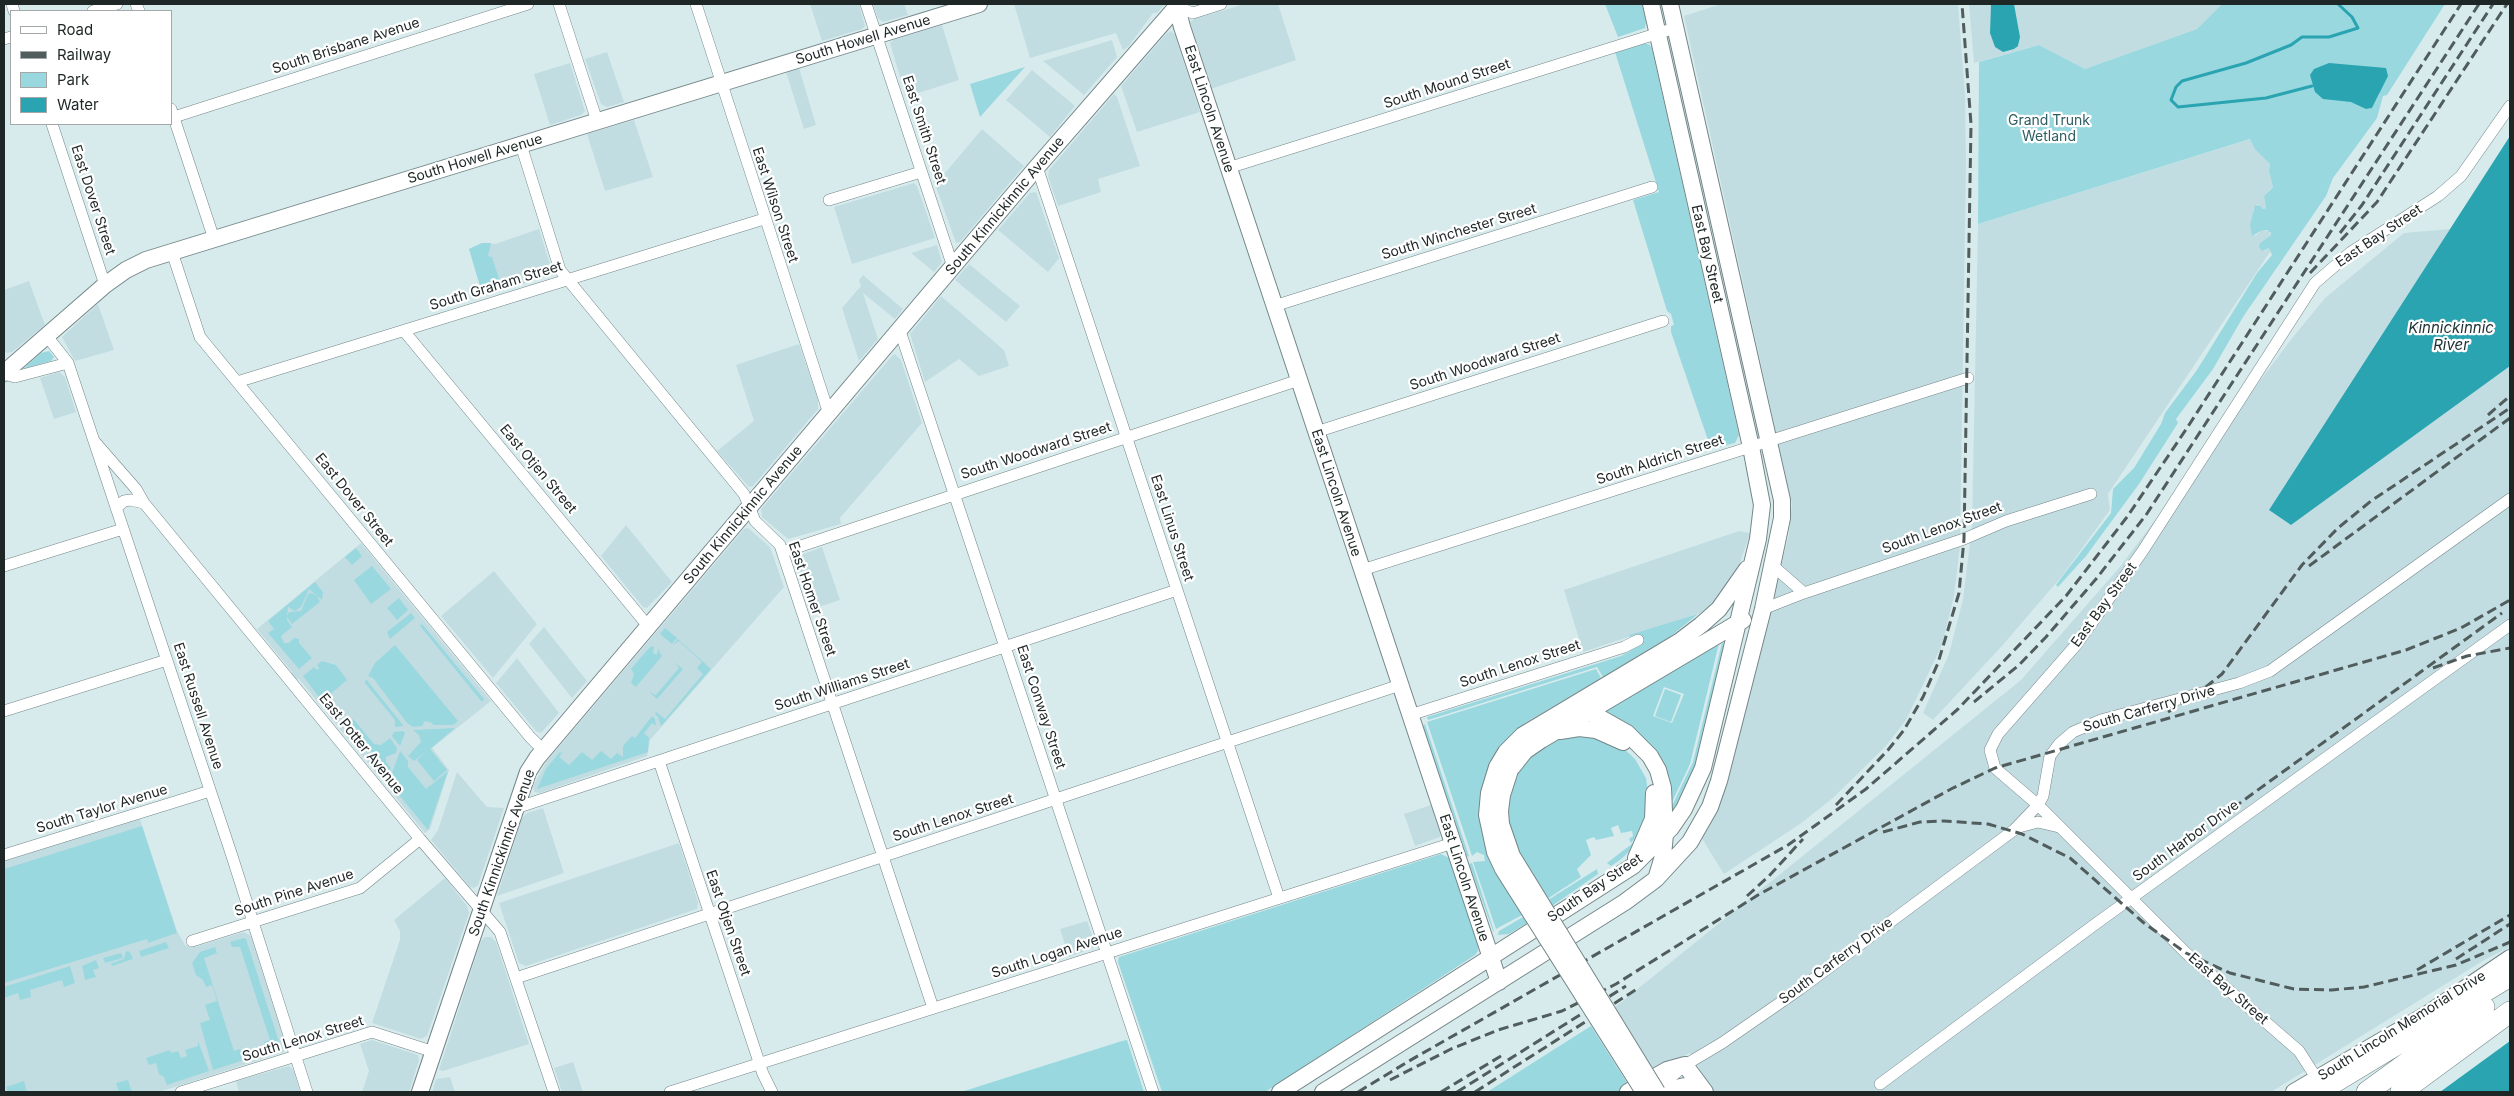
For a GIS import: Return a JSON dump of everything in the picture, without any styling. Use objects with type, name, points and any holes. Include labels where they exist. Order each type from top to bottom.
[{"type":"highway","points":[[2317,1086],[2510,976]]},
{"type":"highway","points":[[2367,1092],[2510,988]]},
{"type":"highway","points":[[2401,1092],[2510,1012]]},
{"type":"main road","name":"South Howell Avenue","points":[[4,374],[105,285],[126,270],[172,252],[979,4]]},
{"type":"main road","name":"East Bay Street","points":[[1650,4],[1751,447],[1762,504]]},
{"type":"main road","name":"East Bay Street","points":[[1670,4],[1782,500]]},
{"type":"main road","name":"South Kinnickinnic Avenue","points":[[420,1092],[528,772],[543,750],[1037,167],[1178,5]]},
{"type":"main road","name":"East Lincoln Avenue","points":[[1178,5],[1182,27],[1228,168],[1499,982]]},
{"type":"main road","name":"South Bay Street","points":[[1323,1092],[1625,902],[1656,879],[1690,842],[1710,807],[1719,781],[1772,565],[1782,518],[1782,500]]},
{"type":"main road","name":"South Bay Street","points":[[1280,1092],[1490,955],[1633,866],[1665,834],[1684,809],[1703,768],[1753,561],[1762,517],[1762,504]]},
{"type":"main road","points":[[1704,1092],[1685,1086],[1655,1092],[1512,856],[1503,832],[1500,811],[1506,752],[1522,735],[1680,641],[1718,609],[1753,561]]},
{"type":"main road","points":[[1644,1092],[1508,877],[1495,852],[1487,815],[1489,793],[1504,769],[1525,751],[1588,711],[1762,609]]},
{"type":"main road","points":[[1564,709],[1588,711],[1627,733],[1650,756],[1658,770],[1663,788],[1665,834],[1663,856],[1656,879]]},
{"type":"main road","points":[[1551,734],[1578,728],[1596,730],[1622,741],[1634,751],[1644,764],[1654,791],[1655,806],[1649,832],[1633,866]]},
{"type":"main road","name":"South Lincoln Memorial Drive","points":[[2294,1092],[2317,1086],[2510,958]]},
{"type":"main road","points":[[1685,1064],[1704,1092]]},
{"type":"main road","name":"South Carferry Drive","points":[[1628,1092],[1667,1070],[1685,1064]]},
{"type":"street","points":[[96,10],[117,4]]},
{"type":"street","name":"South Brisbane Avenue","points":[[173,113],[528,4]]},
{"type":"street","points":[[558,4],[598,121]]},
{"type":"street","name":"East Wilson Street","points":[[696,4],[764,219],[829,414]]},
{"type":"street","name":"East Smith Street","points":[[866,4],[953,266]]},
{"type":"street","points":[[1178,5],[1193,13],[1221,4]]},
{"type":"street","name":"South Mound Street","points":[[1228,168],[1676,28]]},
{"type":"street","name":"East Bay Street","points":[[2317,1086],[2299,1051],[2186,953],[2038,804],[1995,768],[1990,750],[1998,734],[2076,645],[2092,623],[2152,536],[2315,284],[2350,252],[2438,196],[2461,176],[2510,106]]},
{"type":"street","points":[[173,113],[214,239]]},
{"type":"street","name":"East Dover Street","points":[[52,125],[105,285]]},
{"type":"street","name":"East Homer Street","points":[[521,145],[560,270],[744,494],[754,521],[780,545],[933,1008]]},
{"type":"street","name":"East Linus Street","points":[[1037,167],[1279,898]]},
{"type":"street","points":[[829,200],[921,172]]},
{"type":"street","name":"South Winchester Street","points":[[1274,306],[1652,187]]},
{"type":"street","name":"South Graham Street","points":[[237,382],[764,219]]},
{"type":"street","name":"East Dover Street","points":[[172,252],[200,337],[523,729],[543,750]]},
{"type":"street","name":"South Woodward Street","points":[[1316,432],[1663,321]]},
{"type":"street","name":"East Otjen Street","points":[[404,331],[648,626]]},
{"type":"street","name":"East Conway Street","points":[[900,331],[1152,1092]]},
{"type":"street","name":"East Russell Avenue","points":[[46,335],[68,363],[210,790],[307,1092]]},
{"type":"street","name":"South Howell Avenue","points":[[4,374],[15,377],[68,363]]},
{"type":"street","name":"South Aldrich Street","points":[[1362,570],[1968,378]]},
{"type":"street","name":"South Woodward Street","points":[[783,552],[1299,380]]},
{"type":"street","name":"East Potter Avenue","points":[[94,442],[136,489],[144,503],[420,839],[500,932],[554,1092]]},
{"type":"street","name":"South Lenox Street","points":[[1762,609],[1804,592],[1964,538],[2006,521],[2092,494]]},
{"type":"street","name":"South Carferry Drive","points":[[1655,1092],[1685,1064],[1722,1043],[1794,993],[2017,827],[2043,796],[2050,756],[2059,744],[2073,732],[2101,720],[2239,683],[2270,671],[2510,499]]},
{"type":"street","points":[[116,508],[124,501],[130,500],[144,503]]},
{"type":"street","points":[[4,566],[122,529]]},
{"type":"street","points":[[1772,565],[1804,592]]},
{"type":"street","name":"South Williams Street","points":[[516,808],[1177,590]]},
{"type":"street","name":"South Harbor Drive","points":[[1880,1084],[2131,899],[2510,625]]},
{"type":"street","name":"South Lenox Street","points":[[1410,715],[1624,647],[1638,640]]},
{"type":"street","points":[[4,711],[167,660]]},
{"type":"street","name":"South Lenox Street","points":[[516,978],[1400,685]]},
{"type":"street","name":"East Otjen Street","points":[[659,761],[768,1089],[772,1092]]},
{"type":"street","name":"South Taylor Avenue","points":[[4,855],[210,790]]},
{"type":"street","points":[[2017,827],[2038,822],[2061,828]]},
{"type":"street","name":"South Pine Avenue","points":[[192,941],[360,888],[420,839]]},
{"type":"street","name":"South Logan Avenue","points":[[670,1092],[1452,843]]},
{"type":"street","name":"South Lenox Street","points":[[182,1092],[372,1032],[434,1052]]},
{"type":"shaded area","points":[[810,4],[859,4],[865,26],[862,29],[822,41]]},
{"type":"shaded area","points":[[873,4],[904,4],[908,15],[883,22],[878,18]]},
{"type":"shaded area","points":[[1014,4],[1165,4],[1157,13],[1153,13],[1128,47],[1123,50],[1116,33],[1030,58]]},
{"type":"shaded area","points":[[1245,4],[1278,4],[1296,60],[1211,89],[1190,22],[1194,19]]},
{"type":"shaded area","points":[[1721,4],[1958,4],[1965,95],[1966,164],[1960,546],[1954,596],[1942,645],[1906,720],[1886,746],[1833,798],[1800,824],[1724,874],[1701,837],[1725,789],[1733,761],[1789,534],[1792,504],[1684,16]]},
{"type":"shaded area","points":[[1969,4],[1991,4],[1990,33],[1995,47],[2003,52],[2014,49],[2019,44],[2019,31],[2014,4],[2222,4],[2197,29],[2085,69],[2039,45],[1974,63]]},
{"type":"shaded area","points":[[942,25],[959,80],[906,97],[890,43],[893,40]]},
{"type":"shaded area","points":[[1171,31],[1175,35],[1200,112],[1137,132],[1121,86],[1167,33]]},
{"type":"shaded area","points":[[1112,40],[1117,57],[1084,95],[1043,61]]},
{"type":"shaded area","points":[[607,52],[624,102],[607,107],[601,104],[585,59]]},
{"type":"shaded area","points":[[570,63],[585,111],[581,115],[550,125],[534,74]]},
{"type":"shaded area","points":[[799,68],[816,125],[804,129],[786,72]]},
{"type":"shaded area","points":[[1032,70],[1075,106],[1050,137],[1006,100]]},
{"type":"shaded area","points":[[1114,94],[1117,97],[1140,166],[1098,179],[1101,192],[1058,206],[1048,176],[1049,170]]},
{"type":"shaded area","points":[[634,120],[653,177],[605,191],[587,134]]},
{"type":"shaded area","points":[[982,129],[1024,166],[960,242],[956,243],[934,181],[940,179]]},
{"type":"shaded area","points":[[2251,139],[2256,149],[2270,164],[2269,171],[2273,186],[2264,196],[2266,208],[2262,209],[2257,204],[2253,210],[2255,236],[2261,231],[2269,231],[2270,236],[2260,243],[2265,251],[2269,247],[2272,249],[2108,494],[2110,510],[2062,576],[2001,647],[1933,720],[1923,713],[1949,654],[1963,599],[1972,526],[1978,224]]},
{"type":"shaded area","points":[[914,183],[917,186],[935,238],[852,264],[834,207]]},
{"type":"shaded area","points":[[1036,192],[1059,258],[1048,272],[998,230],[1030,193]]},
{"type":"shaded area","points":[[539,229],[552,271],[551,275],[486,296],[480,286],[469,249],[482,243],[495,244]]},
{"type":"shaded area","points":[[2450,229],[2269,510],[2291,525],[2510,366],[2510,947],[2486,959],[2271,1092],[1714,1092],[1690,1053],[1654,1071],[1614,1008],[2021,680],[2119,568],[2293,337],[2325,298],[2404,233]]},
{"type":"shaded area","points":[[937,245],[942,262],[934,272],[911,253]]},
{"type":"shaded area","points":[[969,264],[1020,306],[1006,322],[955,280]]},
{"type":"shaded area","points":[[863,275],[903,309],[895,319],[863,293],[878,339],[859,361],[842,308],[861,286],[859,280]]},
{"type":"shaded area","points":[[29,281],[45,325],[12,352],[7,353],[4,351],[4,290]]},
{"type":"shaded area","points":[[941,296],[1004,350],[1009,366],[979,376],[959,359],[925,382],[910,334]]},
{"type":"shaded area","points":[[98,304],[114,350],[75,361],[62,337]]},
{"type":"shaded area","points":[[799,344],[818,399],[818,409],[753,486],[749,487],[717,451],[754,421],[736,365]]},
{"type":"shaded area","points":[[895,354],[901,360],[922,423],[840,518],[841,524],[788,539],[762,517],[761,509]]},
{"type":"shaded area","points":[[59,372],[65,377],[76,412],[54,419],[40,378]]},
{"type":"shaded area","points":[[626,525],[672,582],[647,608],[643,607],[601,556]]},
{"type":"shaded area","points":[[748,528],[770,547],[784,587],[650,740],[647,756],[540,793],[534,792],[533,786],[546,762],[744,529]]},
{"type":"shaded area","points":[[1739,531],[1750,533],[1738,569],[1726,588],[1707,611],[1583,652],[1564,590]]},
{"type":"shaded area","points":[[361,543],[491,701],[432,748],[449,770],[430,829],[425,833],[299,679],[294,680],[291,677],[292,672],[257,629]]},
{"type":"shaded area","points":[[822,547],[840,600],[809,610],[793,558]]},
{"type":"shaded area","points":[[494,571],[537,624],[493,678],[441,616]]},
{"type":"shaded area","points":[[544,627],[587,681],[572,698],[529,644]]},
{"type":"shaded area","points":[[517,658],[559,713],[541,733],[536,731],[496,683]]},
{"type":"shaded area","points":[[457,772],[487,807],[504,808],[478,885],[474,888],[470,887],[431,840],[438,830]]},
{"type":"shaded area","points":[[1431,805],[1440,837],[1415,846],[1404,814]]},
{"type":"shaded area","points":[[543,808],[564,873],[497,896],[522,818],[527,813]]},
{"type":"shaded area","points":[[140,819],[177,931],[185,945],[191,947],[198,946],[244,932],[251,936],[283,1036],[284,1052],[159,1092],[4,1092],[4,861]]},
{"type":"shaded area","points":[[679,843],[698,902],[697,909],[526,966],[519,963],[499,903]]},
{"type":"shaded area","points":[[445,878],[467,906],[469,913],[427,1036],[421,1039],[372,1023],[400,940],[400,931],[394,920]]},
{"type":"shaded area","points":[[1087,921],[1095,943],[1093,948],[1069,957],[1060,929]]},
{"type":"shaded area","points":[[485,937],[491,937],[496,942],[529,1044],[443,1071],[439,1070],[481,941]]},
{"type":"shaded area","points":[[372,1040],[418,1055],[419,1060],[409,1092],[362,1092],[369,1071],[360,1044]]},
{"type":"shaded area","points":[[573,1062],[583,1092],[562,1092],[554,1068]]},
{"type":"shaded area","points":[[289,1066],[294,1071],[300,1092],[239,1092],[236,1081]]},
{"type":"shaded area","points":[[450,1077],[455,1092],[432,1092],[436,1079]]},
{"type":"green space","points":[[1605,4],[1642,4],[1646,21],[1645,28],[1618,37]]},
{"type":"green space","name":"Grand Trunk Wetland","points":[[2222,4],[2445,4],[2387,95],[2383,96],[2377,118],[2333,178],[2326,196],[2243,317],[2213,369],[2176,419],[2178,423],[2139,484],[2086,556],[2058,587],[2056,585],[2058,582],[2111,513],[2113,489],[2134,468],[2161,424],[2165,413],[2197,370],[2257,273],[2272,255],[2269,248],[2262,251],[2259,247],[2260,243],[2270,236],[2271,233],[2267,230],[2252,236],[2250,225],[2255,205],[2263,209],[2266,208],[2264,196],[2273,187],[2269,171],[2270,164],[2255,149],[2250,139],[1978,224],[1979,62],[2039,45],[2085,69],[2197,29]],"holes":[[[2380,93],[2372,108],[2366,109],[2362,106]]]},
{"type":"green space","points":[[1644,43],[1650,45],[1652,49],[1739,435],[1735,443],[1713,449],[1710,446],[1671,332],[1671,326],[1674,325],[1671,314],[1667,311],[1633,200],[1659,192],[1615,52]]},
{"type":"green space","points":[[1025,67],[980,117],[970,84]]},
{"type":"green space","points":[[482,243],[491,243],[488,256],[492,257],[501,285],[484,290],[480,286],[469,249]]},
{"type":"green space","points":[[49,351],[54,357],[51,361],[23,369],[41,353]]},
{"type":"green space","points":[[356,548],[362,556],[352,565],[345,557]]},
{"type":"green space","points":[[372,566],[391,589],[371,604],[354,580]]},
{"type":"green space","points":[[315,582],[323,592],[322,600],[309,589],[301,607],[295,611],[288,607],[287,620],[292,627],[281,636],[284,643],[289,643],[294,638],[299,639],[299,643],[312,658],[299,669],[268,633],[274,629],[268,621]]},
{"type":"green space","points":[[312,593],[317,596],[320,602],[292,624],[287,617],[289,612],[301,611],[308,594]]},
{"type":"green space","points":[[399,598],[408,610],[397,620],[387,608]]},
{"type":"green space","points":[[411,613],[415,618],[390,639],[387,632]]},
{"type":"green space","points":[[1698,614],[1671,636],[1603,677],[1597,667],[1428,720],[1427,717],[1621,656],[1642,644],[1639,634],[1630,637],[1629,635]]},
{"type":"green space","points":[[422,624],[484,699],[482,702],[420,626]]},
{"type":"green space","points":[[665,628],[677,638],[672,644],[660,634]]},
{"type":"green space","points":[[678,639],[711,669],[661,726],[655,714],[656,712],[665,719],[703,674],[697,668],[702,662],[679,641],[673,645]]},
{"type":"green space","points":[[1720,639],[1690,764],[1671,804],[1668,789],[1602,709]],"holes":[[[1664,687],[1684,694],[1672,723],[1653,716]]]},
{"type":"green space","points":[[1722,643],[1725,644],[1697,763],[1682,798],[1671,815],[1670,810],[1693,762]]},
{"type":"green space","points":[[395,645],[458,721],[453,725],[433,725],[425,721],[422,726],[413,727],[407,723],[373,678],[368,676],[375,663]]},
{"type":"green space","points":[[654,646],[653,653],[657,655],[658,649],[662,656],[636,687],[631,683],[634,674],[631,669],[650,647]]},
{"type":"green space","points":[[322,661],[336,665],[347,680],[322,701],[303,676],[314,667],[317,670],[319,668],[317,665]]},
{"type":"green space","points":[[674,662],[683,669],[657,699],[649,692],[656,695],[679,668]]},
{"type":"green space","points":[[1596,669],[1601,678],[1525,723],[1512,734],[1487,772],[1480,795],[1512,787],[1524,763],[1543,745],[1564,736],[1590,734],[1619,744],[1635,759],[1646,778],[1650,810],[1638,835],[1631,843],[1629,839],[1633,836],[1632,831],[1621,833],[1618,825],[1611,828],[1614,836],[1596,840],[1594,837],[1586,840],[1591,855],[1577,869],[1581,877],[1547,899],[1545,896],[1520,912],[1522,915],[1496,929],[1473,862],[1485,861],[1484,855],[1477,852],[1472,856],[1427,722]]},
{"type":"green space","points":[[366,679],[403,726],[395,727],[395,720],[365,683]]},
{"type":"green space","points":[[1665,689],[1681,695],[1671,722],[1655,716]]},
{"type":"green space","points":[[652,716],[655,719],[656,726],[652,723],[644,733],[649,738],[648,752],[537,789],[546,769],[560,752],[562,753],[559,757],[569,765],[582,752],[592,760],[601,751],[611,759],[617,753],[623,757],[623,746],[632,736],[635,738]]},
{"type":"green space","points":[[348,717],[354,720],[374,744],[381,745],[390,738],[397,748],[396,753],[386,757],[386,762],[391,768],[389,773],[345,719]]},
{"type":"green space","points":[[1425,724],[1469,856],[1467,857],[1423,726]]},
{"type":"green space","points":[[455,728],[430,749],[447,770],[434,781],[417,760],[427,751],[414,761],[408,756],[421,742],[419,735],[413,730]]},
{"type":"green space","points":[[403,731],[405,733],[400,746],[392,736],[394,732]]},
{"type":"green space","points":[[400,751],[408,761],[408,767],[426,789],[448,771],[428,830],[386,779],[392,773]]},
{"type":"green space","points":[[142,826],[177,933],[148,943],[147,939],[4,983],[4,869]]},
{"type":"green space","points":[[1637,840],[1632,849],[1620,860],[1611,866],[1607,863]]},
{"type":"green space","points":[[1441,854],[1449,858],[1478,945],[1478,951],[1475,955],[1265,1092],[1162,1092],[1118,962],[1119,957]]},
{"type":"green space","points":[[1472,863],[1494,931],[1469,864]]},
{"type":"green space","points":[[1597,869],[1598,874],[1552,906],[1548,900]]},
{"type":"green space","points":[[1523,917],[1527,923],[1509,934],[1498,935],[1499,931]]},
{"type":"green space","points":[[246,939],[280,1045],[279,1049],[267,1053],[264,1042],[270,1040],[240,947],[232,947],[230,942]]},
{"type":"green space","points":[[166,942],[169,948],[141,957],[139,951]]},
{"type":"green space","points":[[215,947],[217,953],[204,958],[234,1051],[240,1049],[244,1060],[213,1070],[200,1023],[210,1020],[205,1005],[217,1001],[212,985],[206,987],[203,980],[196,975],[192,963],[200,952]]},
{"type":"green space","points":[[126,951],[130,952],[133,959],[112,966],[111,964],[107,965],[124,959]]},
{"type":"green space","points":[[121,953],[123,958],[105,963],[103,958]]},
{"type":"green space","points":[[96,960],[99,968],[93,970],[96,977],[85,980],[82,966]]},
{"type":"green space","points":[[70,966],[75,983],[64,987],[62,980],[30,990],[31,997],[20,1000],[18,993],[4,998],[4,987]]},
{"type":"green space","points":[[1591,1026],[1629,1086],[1617,1092],[1487,1092]]},
{"type":"green space","points":[[1127,1040],[1144,1092],[961,1092],[1122,1041]]},
{"type":"green space","points":[[198,1041],[209,1071],[167,1085],[164,1077],[159,1074],[156,1063],[149,1065],[146,1058],[170,1050],[171,1053],[178,1051],[181,1058],[187,1056],[185,1050],[198,1046]]},
{"type":"green space","points":[[128,1080],[132,1092],[119,1092],[116,1083]]},
{"type":"green space","points":[[24,1081],[27,1092],[8,1092],[6,1087]]},
{"type":"water","points":[[1991,4],[2014,4],[2020,37],[2018,46],[2014,49],[2003,52],[1995,47],[1990,33]]},
{"type":"water","points":[[2329,63],[2386,68],[2388,76],[2372,108],[2366,109],[2351,102],[2323,99],[2315,92],[2310,75],[2314,69]]},
{"type":"water","name":"Kinnickinnic River","points":[[2510,136],[2510,366],[2291,525],[2269,510]]},
{"type":"water","points":[[2510,1041],[2510,1092],[2440,1092]]},
{"type":"waterway","points":[[2312,86],[2266,98],[2178,107],[2171,100],[2176,87],[2182,81],[2246,63],[2291,45],[2302,37],[2329,37],[2358,28],[2352,17],[2338,4]]},
{"type":"railway","points":[[1836,805],[1888,750],[1904,730],[1923,697],[1938,663],[1959,593],[1964,539],[1971,124],[1962,4]]},
{"type":"railway","points":[[1358,1092],[1788,845],[1866,789],[1958,709],[2066,596],[2127,517],[2187,428],[2461,4]]},
{"type":"railway","points":[[1974,702],[2019,665],[2046,637],[2096,579],[2146,515],[2479,4]]},
{"type":"railway","points":[[2340,233],[2362,205],[2493,4]]},
{"type":"railway","points":[[2310,273],[2377,202],[2507,4]]},
{"type":"railway","points":[[2488,415],[2510,396]]},
{"type":"railway","points":[[2168,712],[2197,694],[2222,674],[2302,565],[2338,528],[2371,501],[2510,408]]},
{"type":"railway","points":[[2309,566],[2510,418]]},
{"type":"railway","points":[[1390,1080],[1451,1049],[1498,1030],[1562,1011],[1616,984],[1758,895],[1951,789],[1995,768],[2406,650],[2461,628],[2510,600]]},
{"type":"railway","points":[[2233,808],[2502,613]]},
{"type":"railway","points":[[2433,668],[2467,656],[2510,648]]},
{"type":"railway","points":[[1883,832],[1920,822],[1944,821],[1988,824],[2022,834],[2070,858],[2144,923],[2186,953],[2230,973],[2294,989],[2332,990],[2364,987],[2456,965],[2510,942]]},
{"type":"railway","points":[[1747,896],[1769,876],[1803,839]]},
{"type":"railway","points":[[2417,970],[2510,915]]},
{"type":"railway","points":[[2456,959],[2510,924]]},
{"type":"railway","points":[[1457,1092],[1626,986]]},
{"type":"railway","points":[[1475,1092],[1637,989]]},
{"type":"railway","points":[[1441,1092],[1501,1056]]}]
